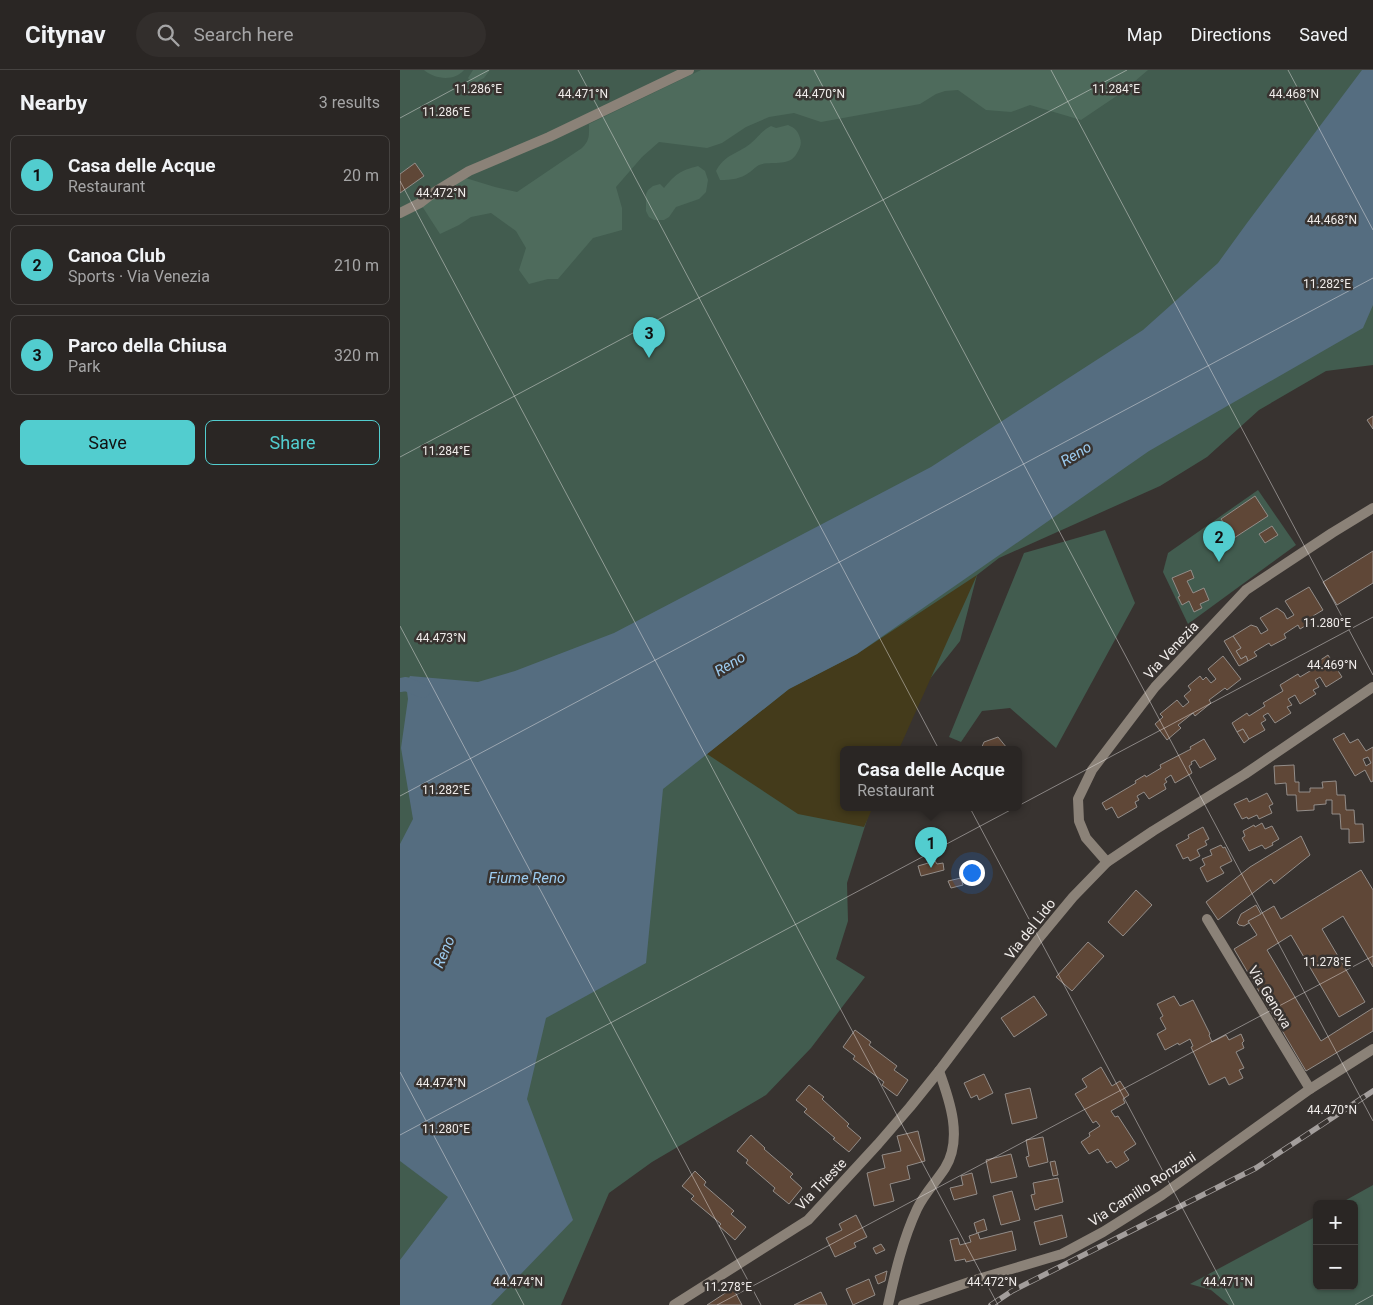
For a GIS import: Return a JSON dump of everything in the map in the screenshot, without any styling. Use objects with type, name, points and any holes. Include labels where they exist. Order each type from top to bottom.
[{"type":"street","points":[[400,213],[420,203],[432,193],[469,171],[549,137],[689,70]]},
{"type":"street","name":"Via Venezia","points":[[1107,862],[1086,838],[1079,821],[1078,799],[1092,770],[1155,687],[1246,590],[1373,508]]},
{"type":"street","name":"Via del Lido","points":[[939,1072],[1039,938],[1073,897],[1107,862],[1245,774],[1373,687]]},
{"type":"street","name":"Via Genova","points":[[1206,919],[1310,1089]]},
{"type":"street","name":"Via Camillo Ronzani","points":[[903,1305],[975,1280],[1062,1254],[1103,1232],[1162,1195],[1310,1089],[1373,1049]]},
{"type":"street","points":[[888,1305],[904,1244],[917,1208],[951,1157],[954,1143],[953,1124],[949,1100],[939,1072]]},
{"type":"street","name":"Via Trieste","points":[[674,1305],[808,1220],[878,1144],[939,1072]]},
{"type":"green space","points":[[400,70],[1373,70],[1373,365],[1326,371],[1259,410],[1207,457],[1160,486],[999,558],[977,575],[960,641],[898,719],[849,746],[840,746],[840,811],[870,811],[847,883],[848,921],[836,959],[865,977],[811,1048],[766,1095],[652,1162],[609,1193],[561,1305],[400,1305]]},
{"type":"green space","points":[[424,70],[464,70],[450,78],[444,78]]},
{"type":"green space","points":[[473,70],[490,70],[484,78],[474,83],[468,78]]},
{"type":"green space","points":[[701,70],[1148,70],[1121,93],[1081,120],[1030,105],[1011,112],[986,110],[958,90],[936,94],[920,104],[821,122],[794,113],[769,117],[746,127],[722,143],[707,148],[659,142],[642,157],[616,187],[622,208],[622,230],[593,238],[558,279],[548,279],[529,284],[519,270],[526,248],[516,231],[491,213],[471,217],[440,234],[420,203],[459,176],[517,192],[582,148],[588,140],[589,124]]},
{"type":"green space","points":[[788,125],[796,130],[801,140],[800,148],[794,158],[785,162],[759,165],[739,178],[720,180],[716,171],[723,161],[750,144],[771,126],[776,128]]},
{"type":"green space","points":[[698,166],[705,171],[708,180],[706,192],[699,199],[676,207],[669,217],[664,220],[654,220],[649,217],[646,211],[646,194],[648,190],[660,184],[664,188],[678,174]]},
{"type":"green space","points":[[1258,490],[1296,545],[1188,624],[1163,572],[1168,553]]},
{"type":"green space","points":[[1105,530],[1135,603],[1056,748],[1010,708],[982,711],[961,742],[949,737],[1024,553]]},
{"type":"green space","points":[[1373,1185],[1373,1305],[1229,1305],[1211,1290],[1190,1284],[1313,1218],[1313,1290],[1358,1290],[1358,1200],[1346,1200]]},
{"type":"sand","points":[[977,575],[900,746],[840,746],[840,811],[871,811],[864,827],[798,814],[707,754],[789,689],[857,654]]},
{"type":"water","name":"Fiume Reno","points":[[1362,70],[1373,70],[1373,305],[1363,328],[1149,451],[857,654],[789,689],[663,789],[646,963],[546,1018],[527,1099],[573,1220],[491,1305],[400,1305],[400,1260],[448,1197],[400,1161],[400,844],[413,819],[401,748],[408,699],[406,684],[410,676],[478,682],[515,671],[614,633],[931,467],[1143,330],[1218,263]]},
{"type":"building","points":[[415,163],[424,176],[400,193],[400,174]]},
{"type":"building","points":[[1373,416],[1373,429],[1367,420]]},
{"type":"building","points":[[1255,496],[1268,516],[1234,538],[1221,519]]},
{"type":"building","points":[[1272,526],[1278,535],[1265,543],[1259,534]]},
{"type":"building","points":[[1373,551],[1373,583],[1337,605],[1323,582]]},
{"type":"building","points":[[1191,570],[1194,578],[1187,581],[1193,593],[1204,588],[1209,600],[1200,604],[1202,608],[1194,612],[1189,601],[1182,605],[1172,578]]},
{"type":"building","points":[[1309,587],[1323,610],[1313,616],[1315,620],[1300,629],[1298,625],[1284,634],[1286,638],[1271,646],[1269,643],[1254,652],[1257,656],[1248,661],[1246,656],[1241,659],[1236,651],[1241,648],[1233,636],[1251,625],[1257,627],[1261,634],[1268,630],[1260,618],[1277,608],[1284,613],[1287,619],[1294,615],[1285,601]]},
{"type":"building","points":[[1233,636],[1241,648],[1236,651],[1241,659],[1246,656],[1248,661],[1239,666],[1224,641]]},
{"type":"building","points":[[1328,655],[1342,677],[1326,687],[1320,677],[1315,680],[1319,687],[1313,690],[1316,694],[1300,704],[1295,695],[1288,699],[1292,705],[1287,707],[1291,713],[1275,723],[1268,713],[1263,716],[1266,720],[1261,723],[1265,730],[1249,739],[1243,729],[1237,732],[1232,723],[1247,713],[1249,716],[1265,706],[1263,703],[1283,691],[1280,685],[1298,674],[1300,677],[1315,668],[1313,665]]},
{"type":"building","points":[[1223,656],[1241,679],[1227,690],[1225,688],[1209,700],[1211,703],[1195,716],[1193,713],[1178,725],[1181,728],[1167,740],[1155,724],[1163,717],[1160,714],[1177,700],[1183,707],[1189,702],[1184,696],[1191,690],[1188,686],[1200,676],[1203,680],[1206,677],[1211,683],[1216,679],[1208,669]]},
{"type":"building","points":[[1243,729],[1249,739],[1244,743],[1237,732]]},
{"type":"building","points":[[1344,733],[1350,743],[1358,739],[1366,751],[1373,747],[1373,781],[1371,782],[1365,770],[1355,776],[1333,739]],"holes":[[[1368,757],[1371,763],[1366,766],[1363,759]]]},
{"type":"building","points":[[998,737],[1005,746],[982,746],[984,742]]},
{"type":"building","points":[[1204,739],[1216,759],[1200,768],[1195,760],[1191,762],[1192,764],[1189,766],[1192,773],[1175,783],[1171,775],[1165,779],[1167,782],[1164,784],[1166,789],[1149,799],[1144,792],[1137,796],[1139,800],[1135,802],[1137,807],[1118,818],[1112,807],[1106,810],[1102,803],[1136,783],[1135,781],[1145,775],[1146,777],[1161,768],[1160,765],[1191,749],[1190,747]]},
{"type":"building","points":[[1294,765],[1295,782],[1299,782],[1299,792],[1310,792],[1310,788],[1323,788],[1322,782],[1336,781],[1337,795],[1345,795],[1346,810],[1354,810],[1355,824],[1363,824],[1364,842],[1349,843],[1349,829],[1341,829],[1340,814],[1332,814],[1332,800],[1326,800],[1326,804],[1314,805],[1314,810],[1297,811],[1296,795],[1287,795],[1286,783],[1275,784],[1274,766]]},
{"type":"building","points":[[1267,793],[1273,804],[1269,806],[1272,813],[1259,819],[1257,815],[1248,819],[1247,817],[1242,819],[1234,804],[1247,798],[1249,802]]},
{"type":"building","points":[[1262,823],[1265,829],[1272,826],[1279,839],[1265,849],[1262,845],[1249,851],[1242,838],[1245,836],[1243,831]]},
{"type":"building","points":[[1203,827],[1209,839],[1205,841],[1207,845],[1197,850],[1200,856],[1190,861],[1188,857],[1183,859],[1176,845],[1189,838],[1188,835]]},
{"type":"building","points":[[1301,836],[1310,855],[1274,884],[1271,879],[1218,920],[1206,902],[1250,867]]},
{"type":"building","points":[[1221,845],[1223,848],[1225,847],[1232,861],[1220,867],[1224,873],[1207,882],[1200,868],[1205,865],[1202,859],[1212,855],[1210,850]]},
{"type":"building","points":[[935,861],[937,864],[943,863],[944,870],[921,876],[918,866]]},
{"type":"building","points":[[1361,870],[1373,890],[1373,967],[1343,916],[1322,929],[1365,1002],[1339,1017],[1291,935],[1267,950],[1321,1041],[1373,1008],[1373,1031],[1306,1071],[1234,949],[1257,935],[1248,921],[1274,906],[1281,919]]},
{"type":"building","points":[[961,878],[963,885],[951,888],[948,881]]},
{"type":"building","points":[[1136,890],[1152,905],[1123,936],[1108,922]]},
{"type":"building","points":[[1256,905],[1261,914],[1248,921],[1249,923],[1244,926],[1239,925],[1237,923],[1241,914]]},
{"type":"building","points":[[1088,942],[1104,956],[1072,991],[1056,977]]},
{"type":"building","points":[[1034,996],[1047,1015],[1014,1037],[1001,1018]]},
{"type":"building","points":[[1174,996],[1180,1006],[1193,1000],[1212,1042],[1226,1035],[1229,1040],[1241,1034],[1244,1048],[1236,1052],[1244,1068],[1239,1070],[1243,1078],[1229,1085],[1225,1077],[1209,1085],[1191,1047],[1193,1046],[1190,1039],[1165,1050],[1157,1034],[1166,1029],[1160,1018],[1163,1016],[1157,1004]]},
{"type":"building","points":[[855,1030],[871,1042],[869,1045],[897,1066],[894,1070],[908,1080],[897,1096],[882,1085],[884,1082],[853,1059],[855,1056],[843,1047]]},
{"type":"building","points":[[1101,1067],[1112,1086],[1120,1081],[1129,1095],[1123,1099],[1125,1103],[1111,1111],[1115,1117],[1118,1116],[1136,1144],[1124,1152],[1129,1160],[1116,1168],[1111,1161],[1107,1163],[1098,1149],[1089,1154],[1081,1142],[1090,1136],[1089,1133],[1100,1126],[1096,1121],[1093,1123],[1075,1094],[1087,1087],[1082,1079]]},
{"type":"building","points":[[984,1074],[993,1093],[979,1100],[977,1095],[971,1098],[964,1083]]},
{"type":"building","points":[[809,1085],[824,1097],[822,1099],[861,1138],[849,1152],[804,1112],[807,1109],[796,1100]]},
{"type":"building","points":[[1030,1088],[1037,1118],[1012,1124],[1005,1094]]},
{"type":"building","points":[[918,1131],[925,1161],[907,1166],[910,1179],[890,1184],[894,1201],[874,1206],[867,1173],[885,1168],[882,1155],[901,1151],[897,1136]]},
{"type":"building","points":[[751,1135],[793,1174],[790,1177],[802,1188],[789,1204],[773,1191],[775,1188],[746,1163],[748,1160],[737,1151]]},
{"type":"building","points":[[1043,1137],[1048,1162],[1029,1167],[1026,1157],[1029,1156],[1026,1140]]},
{"type":"building","points":[[1011,1154],[1017,1177],[991,1183],[986,1160]]},
{"type":"building","points":[[1055,1161],[1058,1175],[1053,1176],[1050,1162]]},
{"type":"building","points":[[695,1171],[706,1182],[704,1185],[734,1211],[731,1214],[746,1227],[735,1240],[719,1226],[721,1224],[691,1199],[694,1196],[682,1186]]},
{"type":"building","points":[[972,1173],[977,1194],[954,1200],[950,1188],[963,1185],[961,1176]]},
{"type":"building","points":[[1058,1178],[1063,1202],[1035,1210],[1031,1195],[1035,1194],[1033,1183]]},
{"type":"building","points":[[1012,1191],[1020,1220],[1001,1225],[993,1196]]},
{"type":"building","points":[[856,1215],[867,1237],[854,1243],[856,1247],[835,1257],[826,1238],[842,1230],[839,1224]]},
{"type":"building","points":[[1062,1215],[1067,1237],[1040,1245],[1034,1222]]},
{"type":"building","points":[[984,1219],[987,1230],[977,1233],[974,1223]]},
{"type":"building","points":[[1012,1231],[1016,1250],[966,1262],[965,1259],[955,1261],[950,1240],[958,1238],[960,1245],[971,1242],[969,1236],[978,1233],[980,1239]]},
{"type":"building","points":[[881,1244],[885,1250],[876,1254],[873,1248]]},
{"type":"building","points":[[887,1271],[885,1281],[878,1284],[875,1276]]},
{"type":"building","points":[[869,1279],[875,1295],[853,1305],[846,1289]]},
{"type":"building","points":[[733,1288],[742,1305],[707,1305]]},
{"type":"building","points":[[821,1292],[827,1305],[794,1305]]},
{"type":"waterway","points":[[400,685],[406,684],[423,691]]},
{"type":"railway","points":[[991,1305],[1012,1291],[1256,1168],[1373,1091]]},
{"type":"place","name":"Parco della Chiusa","points":[[649,358]]},
{"type":"place","name":"Canoa Club","points":[[1219,562]]},
{"type":"place","name":"Casa delle Acque","points":[[931,868]]},
{"type":"water label","name":"Reno","points":[[1076,454]]},
{"type":"water label","name":"Reno","points":[[730,664]]},
{"type":"water label","name":"Reno","points":[[444,952]]}]
